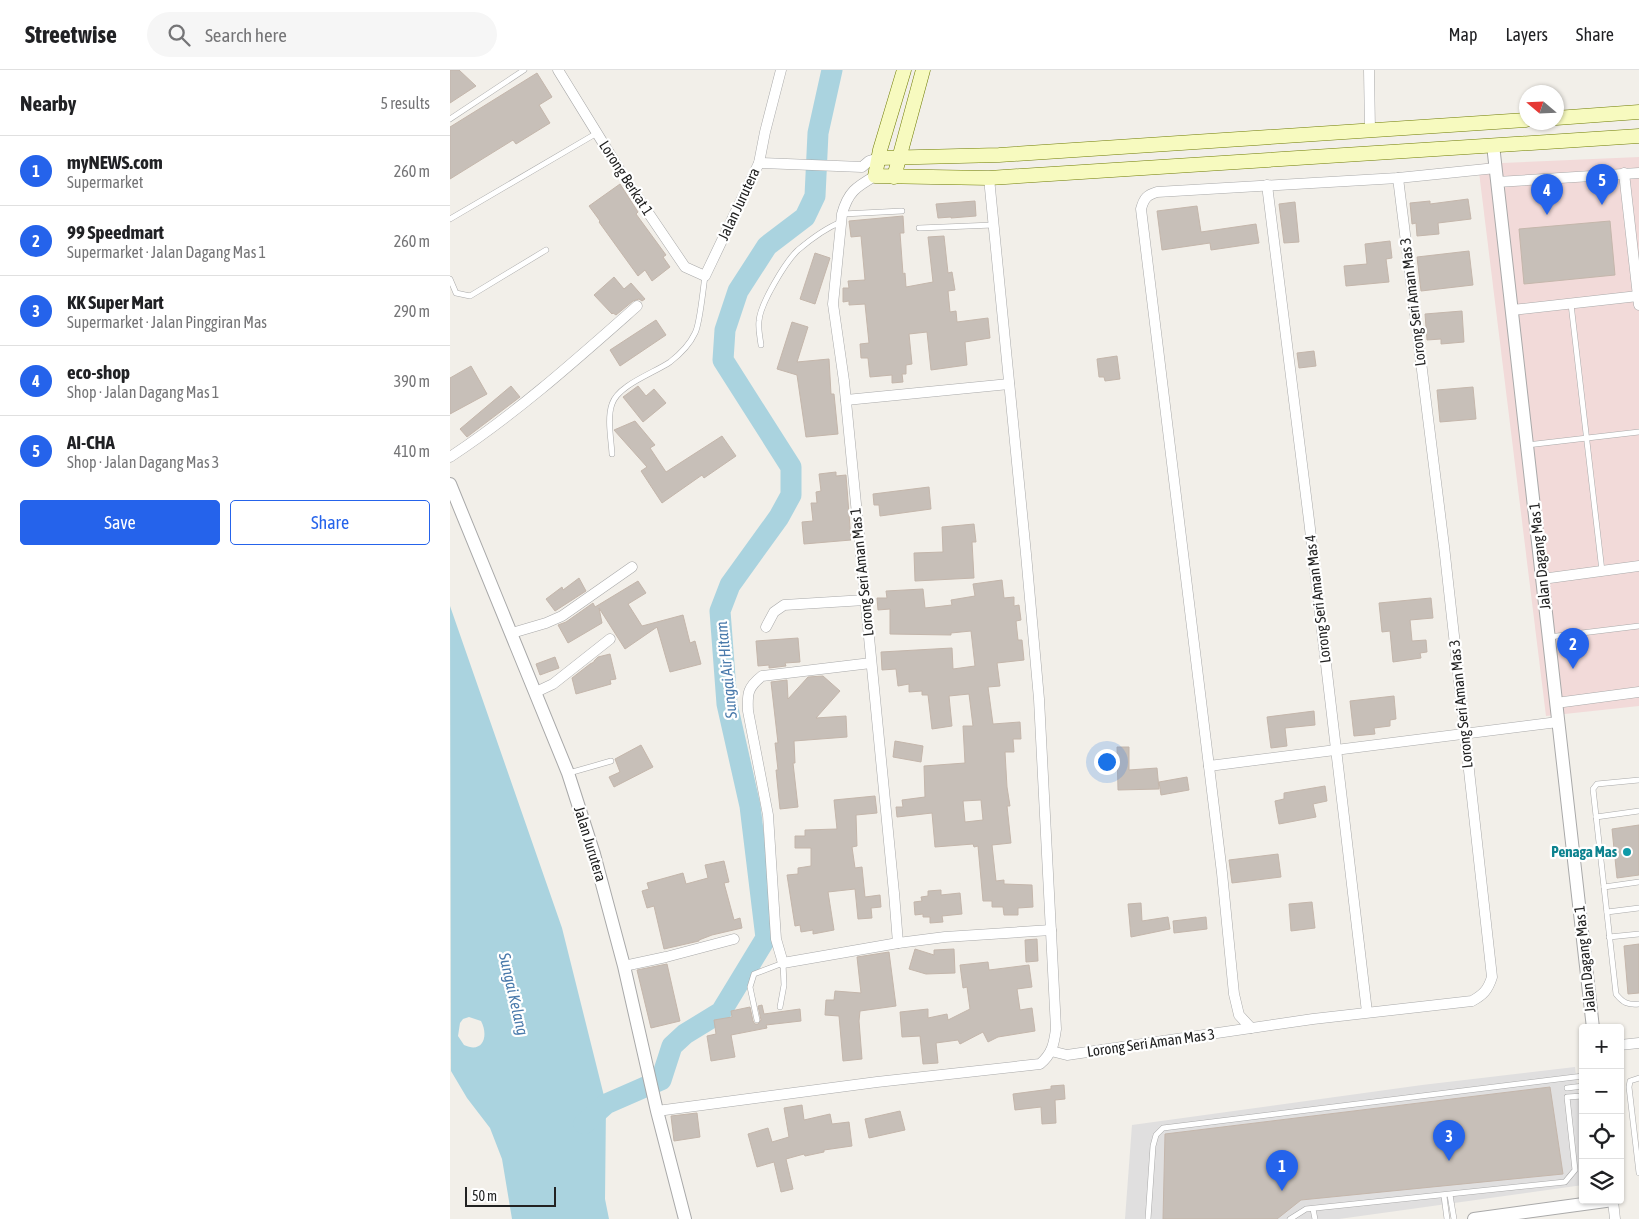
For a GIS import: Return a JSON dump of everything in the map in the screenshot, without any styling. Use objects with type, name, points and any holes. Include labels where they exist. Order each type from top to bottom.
[{"type":"main road","points":[[904,70],[875,176],[989,178],[1639,136]]},
{"type":"main road","points":[[894,177],[923,70]]},
{"type":"main road","points":[[1564,117],[1639,112]]},
{"type":"main road","points":[[879,158],[999,155],[1519,120]]},
{"type":"street","name":"Lorong Berkat 1","points":[[558,70],[624,177],[685,267],[704,276]]},
{"type":"street","name":"Jalan Jurutera","points":[[704,276],[759,163],[781,70]]},
{"type":"street","points":[[1369,70],[1370,130]]},
{"type":"street","name":"Jalan Dagang Mas 1","points":[[1493,145],[1593,1024]]},
{"type":"street","points":[[759,163],[862,167],[869,161],[879,158]]},
{"type":"street","points":[[862,167],[867,174],[875,176]]},
{"type":"street","points":[[1252,1028],[1239,1015],[1234,994],[1209,766],[1141,209],[1143,200],[1157,192],[1398,178],[1496,168]]},
{"type":"street","points":[[1497,182],[1639,172]]},
{"type":"street","points":[[1512,310],[1571,303],[1638,300],[1624,174]]},
{"type":"street","name":"Lorong Seri Aman Mas 1","points":[[875,176],[856,187],[845,202],[841,218],[834,304],[846,400],[894,883],[898,943]]},
{"type":"street","points":[[656,1111],[877,1082],[1040,1064],[1048,1057],[1054,1046],[1056,1029],[1038,699],[1026,554],[989,178]]},
{"type":"street","name":"Lorong Seri Aman Mas 3","points":[[1051,1051],[1067,1055],[1367,1012],[1472,1001],[1489,988],[1492,977],[1444,546],[1398,178]]},
{"type":"street","name":"Lorong Seri Aman Mas 4","points":[[1267,186],[1309,520],[1367,1012]]},
{"type":"street","points":[[450,457],[551,382],[637,306]]},
{"type":"street","points":[[846,400],[1009,384]]},
{"type":"street","name":"Jalan Jurutera","points":[[450,484],[568,773],[594,854],[624,966],[656,1111],[685,1219]]},
{"type":"street","points":[[1542,579],[1639,566]]},
{"type":"street","points":[[512,633],[562,616],[632,567]]},
{"type":"street","points":[[766,627],[774,612],[784,605],[865,600]]},
{"type":"street","points":[[536,692],[553,684],[610,639]]},
{"type":"street","points":[[871,663],[762,676],[752,684],[747,696],[768,815],[776,939],[783,963],[898,943],[945,937],[1051,930]]},
{"type":"street","points":[[1556,703],[1639,692]]},
{"type":"street","points":[[1209,766],[1558,722]]},
{"type":"street","points":[[624,966],[666,957],[734,938]]},
{"type":"street","points":[[1624,1045],[1639,1043]]},
{"type":"street","points":[[1474,1219],[1590,1204]]},
{"type":"street","points":[[1613,1204],[1615,1219]]},
{"type":"lane","points":[[450,119],[524,70]]},
{"type":"lane","points":[[450,219],[597,133]]},
{"type":"lane","points":[[761,344],[759,321],[762,305],[773,285],[797,251],[841,218],[902,211]]},
{"type":"lane","points":[[919,228],[994,225]]},
{"type":"lane","points":[[450,279],[456,293],[470,296],[546,250]]},
{"type":"lane","points":[[612,454],[610,416],[611,405],[616,395],[670,362],[682,351],[696,332],[704,276]]},
{"type":"lane","points":[[1571,303],[1602,571]]},
{"type":"lane","points":[[1527,446],[1639,432]]},
{"type":"lane","points":[[1549,637],[1639,626]]},
{"type":"lane","points":[[568,773],[612,761]]},
{"type":"lane","points":[[1639,780],[1597,784],[1593,790],[1616,994],[1622,1002],[1631,1005],[1639,1004]]},
{"type":"lane","points":[[1596,817],[1639,811]]},
{"type":"lane","points":[[1604,887],[1639,882]]},
{"type":"lane","points":[[1606,912],[1639,908]]},
{"type":"lane","points":[[1609,937],[1639,934]]},
{"type":"lane","points":[[757,1020],[750,987],[754,974],[783,963],[784,985],[780,1008]]},
{"type":"lane","points":[[1148,1219],[1153,1146],[1156,1135],[1163,1128],[1579,1077]]},
{"type":"lane","points":[[1569,1078],[1569,1088],[1579,1087]]},
{"type":"lane","points":[[1639,1078],[1630,1081],[1629,1087],[1639,1173]]},
{"type":"lane","points":[[1290,1219],[1306,1209],[1565,1182],[1575,1170],[1567,1097],[1579,1096]]},
{"type":"lane","points":[[1450,1195],[1454,1219]]},
{"type":"lane","points":[[1444,1196],[1447,1219]]},
{"type":"lane","points":[[1313,1209],[1315,1219]]},
{"type":"shaded area","points":[[1639,157],[1639,706],[1546,716],[1478,164]]},
{"type":"shaded area","points":[[1575,1067],[1579,1102],[1579,1186],[1339,1219],[1125,1219],[1132,1125],[1422,1085]]},
{"type":"water","name":"Sungai Kelang","points":[[450,606],[562,928],[606,1104],[605,1199],[609,1219],[512,1219],[502,1159],[490,1128],[467,1098],[451,1071]],"holes":[[[469,1017],[481,1021],[484,1032],[483,1042],[476,1047],[464,1045],[458,1036],[460,1023],[463,1019]]]},
{"type":"building","points":[[450,70],[459,70],[476,86],[450,103]]},
{"type":"building","points":[[537,73],[552,97],[539,105],[550,123],[516,144],[513,140],[450,179],[450,127]]},
{"type":"building","points":[[620,184],[638,212],[636,214],[666,255],[663,257],[670,267],[652,281],[645,270],[638,276],[589,206]]},
{"type":"building","points":[[1468,199],[1471,219],[1438,223],[1439,234],[1417,236],[1416,223],[1412,224],[1410,203],[1430,201],[1430,204]]},
{"type":"building","points":[[975,201],[976,216],[938,218],[936,204]]},
{"type":"building","points":[[1295,202],[1299,242],[1284,243],[1279,204]]},
{"type":"building","points":[[1197,206],[1201,232],[1256,224],[1259,243],[1211,250],[1210,243],[1162,250],[1157,211]]},
{"type":"building","points":[[903,216],[904,233],[900,233],[903,274],[905,273],[906,287],[933,282],[928,237],[944,236],[948,273],[952,272],[955,290],[948,291],[950,312],[956,311],[957,322],[988,318],[990,338],[965,342],[967,365],[931,370],[927,332],[909,334],[912,364],[906,365],[906,374],[902,374],[903,382],[892,383],[892,375],[870,377],[868,358],[861,358],[860,344],[869,343],[865,304],[849,305],[849,301],[843,302],[843,288],[849,288],[848,281],[865,280],[861,236],[851,237],[849,221]]},
{"type":"building","points":[[1610,221],[1615,275],[1524,284],[1519,229]]},
{"type":"building","points":[[1390,241],[1392,258],[1386,259],[1389,282],[1346,286],[1344,266],[1367,264],[1365,244]]},
{"type":"building","points":[[1469,251],[1473,285],[1421,291],[1417,257]]},
{"type":"building","points":[[815,253],[830,258],[815,304],[800,299]]},
{"type":"building","points":[[614,277],[624,289],[631,283],[645,299],[633,301],[616,315],[612,314],[594,295]]},
{"type":"building","points":[[1462,311],[1464,342],[1441,344],[1441,339],[1427,340],[1425,314]]},
{"type":"building","points":[[656,320],[666,335],[620,366],[610,350]]},
{"type":"building","points":[[792,322],[808,327],[797,362],[829,359],[831,394],[834,394],[838,434],[806,437],[797,375],[777,369]]},
{"type":"building","points":[[1314,351],[1316,366],[1299,368],[1297,353]]},
{"type":"building","points":[[1117,356],[1120,379],[1105,381],[1104,377],[1099,377],[1097,359]]},
{"type":"building","points":[[471,366],[487,394],[450,414],[450,378]]},
{"type":"building","points":[[511,386],[520,397],[467,437],[460,429]]},
{"type":"building","points":[[638,386],[646,396],[654,389],[666,403],[643,422],[623,397]]},
{"type":"building","points":[[1473,387],[1476,419],[1440,422],[1437,390]]},
{"type":"building","points":[[635,421],[655,445],[650,448],[666,472],[722,436],[736,456],[704,478],[702,475],[662,503],[641,471],[647,467],[614,430]]},
{"type":"building","points":[[836,472],[836,476],[846,475],[851,540],[804,544],[802,522],[813,521],[811,503],[817,503],[816,492],[821,491],[819,474]]},
{"type":"building","points":[[929,487],[931,509],[880,516],[879,505],[874,505],[873,494]]},
{"type":"building","points":[[974,524],[976,542],[972,542],[974,578],[915,581],[914,553],[943,552],[942,527]]},
{"type":"building","points":[[579,578],[586,591],[555,611],[546,599],[562,587],[563,590]]},
{"type":"building","points":[[1002,580],[1004,598],[1014,597],[1014,606],[1019,605],[1021,620],[1016,621],[1018,640],[1022,640],[1024,660],[997,663],[1000,686],[988,687],[993,724],[1020,722],[1021,739],[1013,739],[1014,752],[1005,752],[1010,806],[1007,806],[1011,843],[992,845],[996,881],[1004,880],[1004,884],[1032,885],[1033,907],[1018,908],[1018,915],[1004,915],[1003,907],[992,907],[992,901],[983,901],[978,846],[974,847],[973,844],[935,847],[932,813],[897,817],[896,807],[903,807],[902,800],[925,797],[924,766],[965,763],[963,726],[973,726],[969,694],[949,696],[952,726],[932,729],[928,695],[922,695],[922,691],[909,692],[909,684],[898,686],[896,669],[882,670],[881,652],[952,648],[953,669],[975,666],[971,631],[951,633],[951,635],[890,634],[890,609],[878,610],[877,598],[887,598],[886,591],[923,589],[925,608],[952,605],[951,600],[975,596],[973,584]],"holes":[[[981,800],[983,820],[965,822],[963,801]]]},
{"type":"building","points":[[638,581],[646,593],[628,604],[642,626],[683,615],[690,643],[695,641],[701,664],[670,672],[657,627],[625,649],[599,608],[602,623],[568,643],[558,625],[566,622],[593,603],[595,607]]},
{"type":"building","points":[[1431,598],[1433,618],[1410,620],[1412,641],[1426,640],[1427,652],[1420,653],[1421,658],[1393,662],[1390,631],[1382,632],[1379,603]]},
{"type":"building","points":[[798,638],[800,662],[785,663],[786,666],[769,668],[769,665],[758,666],[756,641]]},
{"type":"building","points":[[610,654],[616,679],[610,680],[611,684],[576,694],[572,678],[598,657]]},
{"type":"building","points":[[555,657],[559,668],[540,675],[536,664]]},
{"type":"building","points":[[823,676],[840,691],[816,718],[846,716],[847,737],[794,741],[795,763],[793,763],[798,807],[780,809],[775,743],[778,743],[771,682],[787,680],[788,699],[808,677]]},
{"type":"building","points":[[1394,696],[1396,719],[1390,720],[1390,726],[1374,728],[1375,734],[1354,736],[1350,701]]},
{"type":"building","points":[[1314,711],[1315,725],[1285,728],[1287,746],[1271,748],[1267,717]]},
{"type":"building","points":[[895,741],[923,746],[921,762],[893,757]]},
{"type":"building","points":[[641,745],[653,767],[614,787],[609,777],[620,772],[615,759]]},
{"type":"building","points":[[1117,747],[1129,747],[1129,770],[1157,768],[1159,789],[1118,790]]},
{"type":"building","points":[[1187,777],[1189,790],[1161,795],[1159,782]]},
{"type":"building","points":[[1325,786],[1327,801],[1313,804],[1316,817],[1279,824],[1275,801],[1284,799],[1284,793]]},
{"type":"building","points":[[875,796],[877,813],[856,815],[857,846],[852,847],[855,868],[862,867],[865,897],[880,895],[881,907],[871,908],[872,918],[858,919],[855,889],[828,892],[834,930],[813,934],[813,930],[801,932],[800,925],[795,926],[787,875],[798,874],[798,868],[811,866],[811,848],[795,848],[795,836],[805,836],[805,830],[837,829],[834,800]]},
{"type":"building","name":"Penaga Mas","points":[[1639,825],[1639,875],[1617,878],[1612,829]]},
{"type":"building","points":[[1278,854],[1281,877],[1232,883],[1229,860]]},
{"type":"building","points":[[724,861],[729,882],[724,883],[734,920],[740,918],[742,928],[664,949],[654,906],[647,908],[642,891],[649,889],[647,883],[683,873],[686,884],[708,878],[705,865]]},
{"type":"building","points":[[941,890],[941,895],[960,893],[962,914],[942,916],[943,922],[930,923],[930,917],[923,917],[923,914],[915,915],[914,902],[922,901],[921,897],[928,896],[928,891]]},
{"type":"building","points":[[1312,902],[1315,928],[1291,931],[1289,904]]},
{"type":"building","points":[[1141,903],[1142,921],[1168,917],[1170,929],[1131,937],[1128,904]]},
{"type":"building","points":[[1206,917],[1207,929],[1174,933],[1173,921]]},
{"type":"building","points":[[1037,939],[1038,961],[1026,962],[1025,940]]},
{"type":"building","points":[[1639,944],[1639,993],[1628,994],[1624,946]]},
{"type":"building","points":[[915,949],[934,955],[934,950],[954,949],[955,973],[926,974],[909,969]]},
{"type":"building","points":[[889,952],[896,1006],[860,1011],[862,1059],[843,1061],[839,1016],[825,1015],[826,1000],[834,1000],[835,991],[861,993],[857,957]]},
{"type":"building","points":[[988,962],[989,970],[1029,965],[1032,987],[1017,989],[1020,1010],[1032,1008],[1035,1031],[998,1037],[988,1042],[983,1032],[960,1044],[958,1040],[936,1043],[938,1063],[923,1064],[920,1036],[902,1037],[900,1012],[928,1009],[928,1018],[947,1014],[948,1020],[970,1009],[967,987],[963,988],[960,965]]},
{"type":"building","points":[[667,964],[680,1021],[651,1028],[637,970]]},
{"type":"building","points":[[762,1005],[764,1014],[800,1009],[801,1021],[766,1025],[767,1028],[731,1035],[735,1057],[711,1061],[707,1036],[716,1034],[714,1020],[732,1017],[731,1011],[750,1007],[753,1021],[755,1024],[758,1024],[761,1020],[758,1006]]},
{"type":"building","points":[[1064,1085],[1065,1099],[1055,1100],[1056,1123],[1042,1124],[1041,1107],[1015,1110],[1013,1094],[1051,1089],[1051,1086]]},
{"type":"building","points":[[1550,1087],[1563,1174],[1301,1200],[1277,1219],[1163,1219],[1165,1134]]},
{"type":"building","points":[[802,1105],[804,1120],[830,1114],[832,1124],[849,1122],[852,1146],[786,1159],[793,1189],[781,1192],[774,1162],[757,1167],[748,1134],[768,1128],[772,1142],[789,1137],[784,1108]]},
{"type":"building","points":[[900,1111],[905,1130],[869,1138],[865,1119]]},
{"type":"building","points":[[697,1113],[700,1137],[674,1141],[671,1116]]},
{"type":"waterway","name":"Sungai Air Hitam","points":[[584,1124],[606,1104],[661,1080],[672,1046],[685,1034],[721,1012],[766,938],[750,806],[727,704],[720,611],[730,585],[779,517],[791,495],[791,467],[723,360],[725,330],[738,291],[767,246],[805,217],[815,196],[818,133],[832,70]]},
{"type":"place","name":"AI-CHA","points":[[1602,205]]},
{"type":"place","name":"eco-shop","points":[[1547,215]]},
{"type":"place","name":"99 Speedmart","points":[[1573,669]]},
{"type":"place","name":"Penaga Mas","points":[[1627,852]]},
{"type":"place","name":"KK Super Mart","points":[[1449,1161]]},
{"type":"place","name":"myNEWS.com","points":[[1282,1191]]}]
